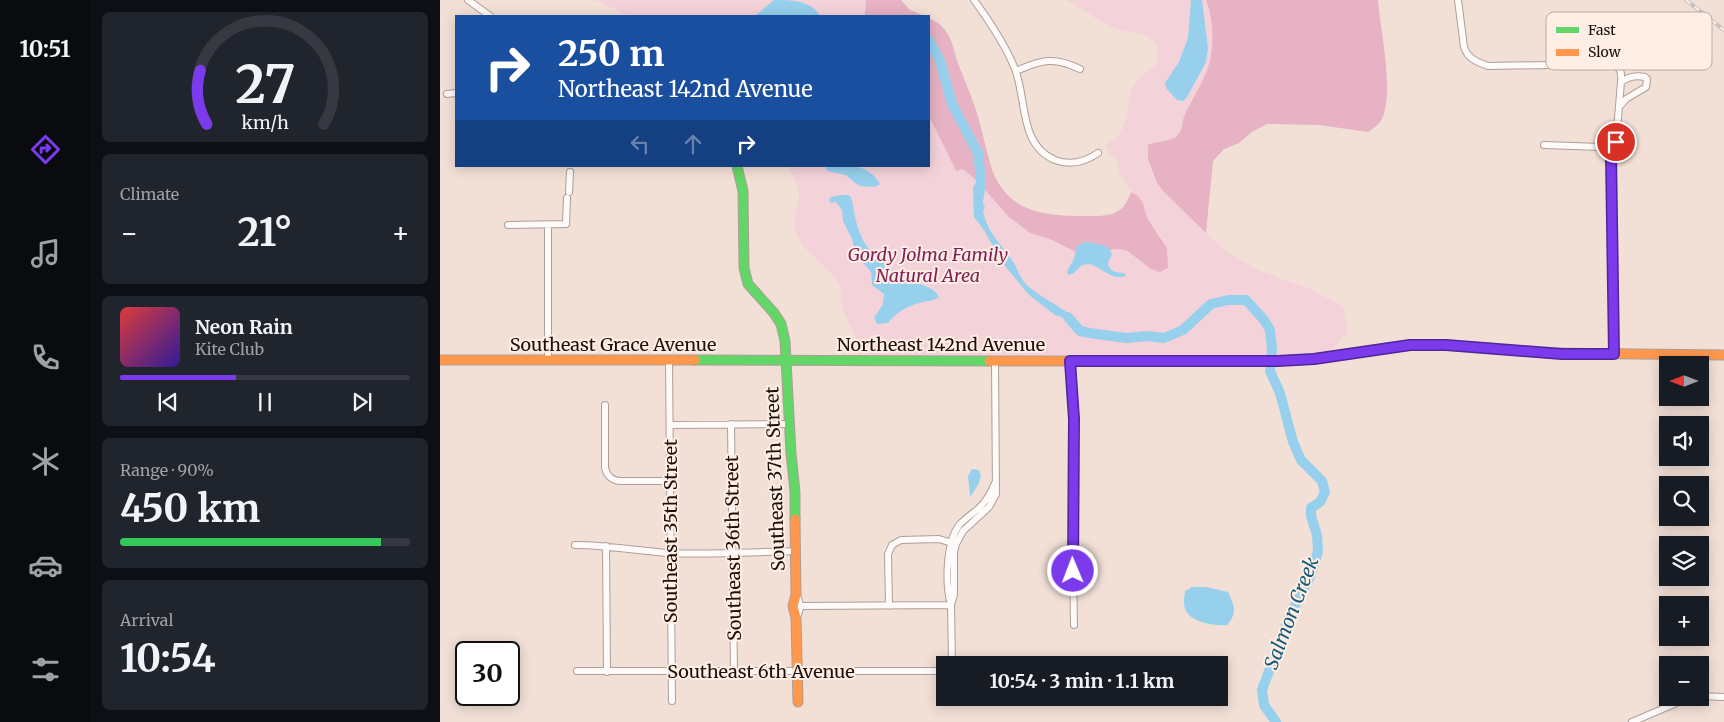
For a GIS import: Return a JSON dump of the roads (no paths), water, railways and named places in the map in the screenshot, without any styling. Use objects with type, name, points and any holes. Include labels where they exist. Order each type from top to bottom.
[{"type":"street","points":[[468,0],[489,15]]},
{"type":"street","points":[[974,0],[1000,37],[1016,71],[1023,96],[1027,126],[1031,138],[1039,148],[1050,158],[1062,163],[1076,163],[1088,160],[1098,153]]},
{"type":"street","points":[[1458,0],[1464,47],[1466,53],[1475,62],[1488,66],[1546,65]]},
{"type":"street","points":[[1016,71],[1035,62],[1051,60],[1067,62],[1080,69]]},
{"type":"street","points":[[1614,354],[1611,154],[1616,142],[1622,82],[1621,70]]},
{"type":"street","points":[[1620,106],[1626,99],[1646,87],[1647,83],[1644,77],[1636,75],[1625,78],[1622,82]]},
{"type":"street","points":[[447,94],[455,93]]},
{"type":"street","points":[[1544,145],[1602,147],[1611,154]]},
{"type":"street","name":"Southeast 37th Street","points":[[737,167],[743,191],[744,268],[748,284],[782,324],[785,340],[795,492],[796,596],[794,600],[794,613],[796,618],[798,702]]},
{"type":"street","points":[[508,225],[566,224],[570,172]]},
{"type":"street","points":[[548,225],[548,360]]},
{"type":"street","name":"Northeast 142nd Avenue","points":[[786,360],[1278,361],[1314,359],[1410,345],[1446,345],[1562,354],[1724,355]]},
{"type":"street","name":"Southeast Grace Avenue","points":[[440,360],[786,360]]},
{"type":"street","name":"Southeast 35th Street","points":[[669,360],[672,701]]},
{"type":"street","points":[[952,656],[952,605],[948,595],[949,558],[958,527],[986,502],[996,482],[995,361]]},
{"type":"street","points":[[1070,361],[1074,419],[1074,625]]},
{"type":"street","points":[[605,405],[605,468],[610,477],[614,481],[620,482],[670,481]]},
{"type":"street","name":"Southeast 36th Street","points":[[731,424],[734,671]]},
{"type":"street","points":[[670,425],[790,424]]},
{"type":"street","points":[[889,606],[888,554],[892,545],[901,540],[939,540],[954,544]]},
{"type":"street","points":[[575,545],[606,546],[670,553],[795,551]]},
{"type":"street","points":[[606,546],[607,672]]},
{"type":"street","name":"Southeast 37th Street","points":[[796,596],[800,606],[800,613],[796,618]]},
{"type":"street","points":[[800,606],[952,605]]},
{"type":"street","name":"Southeast 6th Avenue","points":[[576,671],[936,670]]},
{"type":"street","points":[[1709,696],[1724,696]]},
{"type":"street","points":[[1632,722],[1669,706]]},
{"type":"water","points":[[774,0],[800,2],[811,7],[819,15],[756,15]]},
{"type":"water","points":[[1191,0],[1202,0],[1208,48],[1206,62],[1183,101],[1177,100],[1166,88],[1165,83],[1179,62],[1188,38]]},
{"type":"water","points":[[825,167],[856,167],[869,172],[880,184],[875,187],[861,186],[846,175],[827,171]]},
{"type":"water","points":[[974,185],[981,185],[985,208],[983,210],[988,225],[1014,263],[1023,281],[1034,291],[1064,310],[1081,328],[1055,315],[1029,295],[1001,261],[984,230],[974,217]]},
{"type":"water","points":[[841,195],[851,197],[858,228],[869,250],[900,276],[927,287],[939,297],[908,307],[895,315],[888,323],[877,324],[874,318],[883,304],[884,294],[872,285],[871,272],[856,254],[852,239],[843,221],[842,210],[836,202],[831,203],[829,200],[831,197]]},
{"type":"water","points":[[1088,242],[1106,246],[1112,255],[1108,262],[1109,268],[1115,272],[1124,273],[1126,276],[1116,277],[1090,264],[1082,265],[1069,275],[1067,273],[1077,247]]},
{"type":"water","points":[[972,469],[979,470],[981,477],[970,496],[968,476]]},
{"type":"water","points":[[1192,587],[1206,587],[1228,592],[1234,613],[1227,625],[1205,623],[1189,615],[1184,607],[1184,596],[1185,591]]},
{"type":"waterway","name":"Salmon Creek","points":[[930,42],[940,61],[952,104],[978,153],[981,180],[979,197]]},
{"type":"waterway","name":"Salmon Creek","points":[[1068,317],[1080,331],[1126,338],[1147,336],[1164,338],[1183,330],[1211,304],[1228,300],[1246,300],[1264,320],[1270,330],[1272,349],[1270,371],[1280,393],[1293,442],[1301,460],[1322,481],[1325,492],[1320,502],[1311,508],[1311,516],[1317,535],[1318,551],[1310,577],[1290,615],[1262,690],[1264,705],[1276,722]]},
{"type":"railway","points":[[1686,0],[1701,12]]},
{"type":"railway","points":[[1712,21],[1724,30]]},
{"type":"park label","name":"Gordy Jolma Family Natural Area","points":[[928,264]]}]
